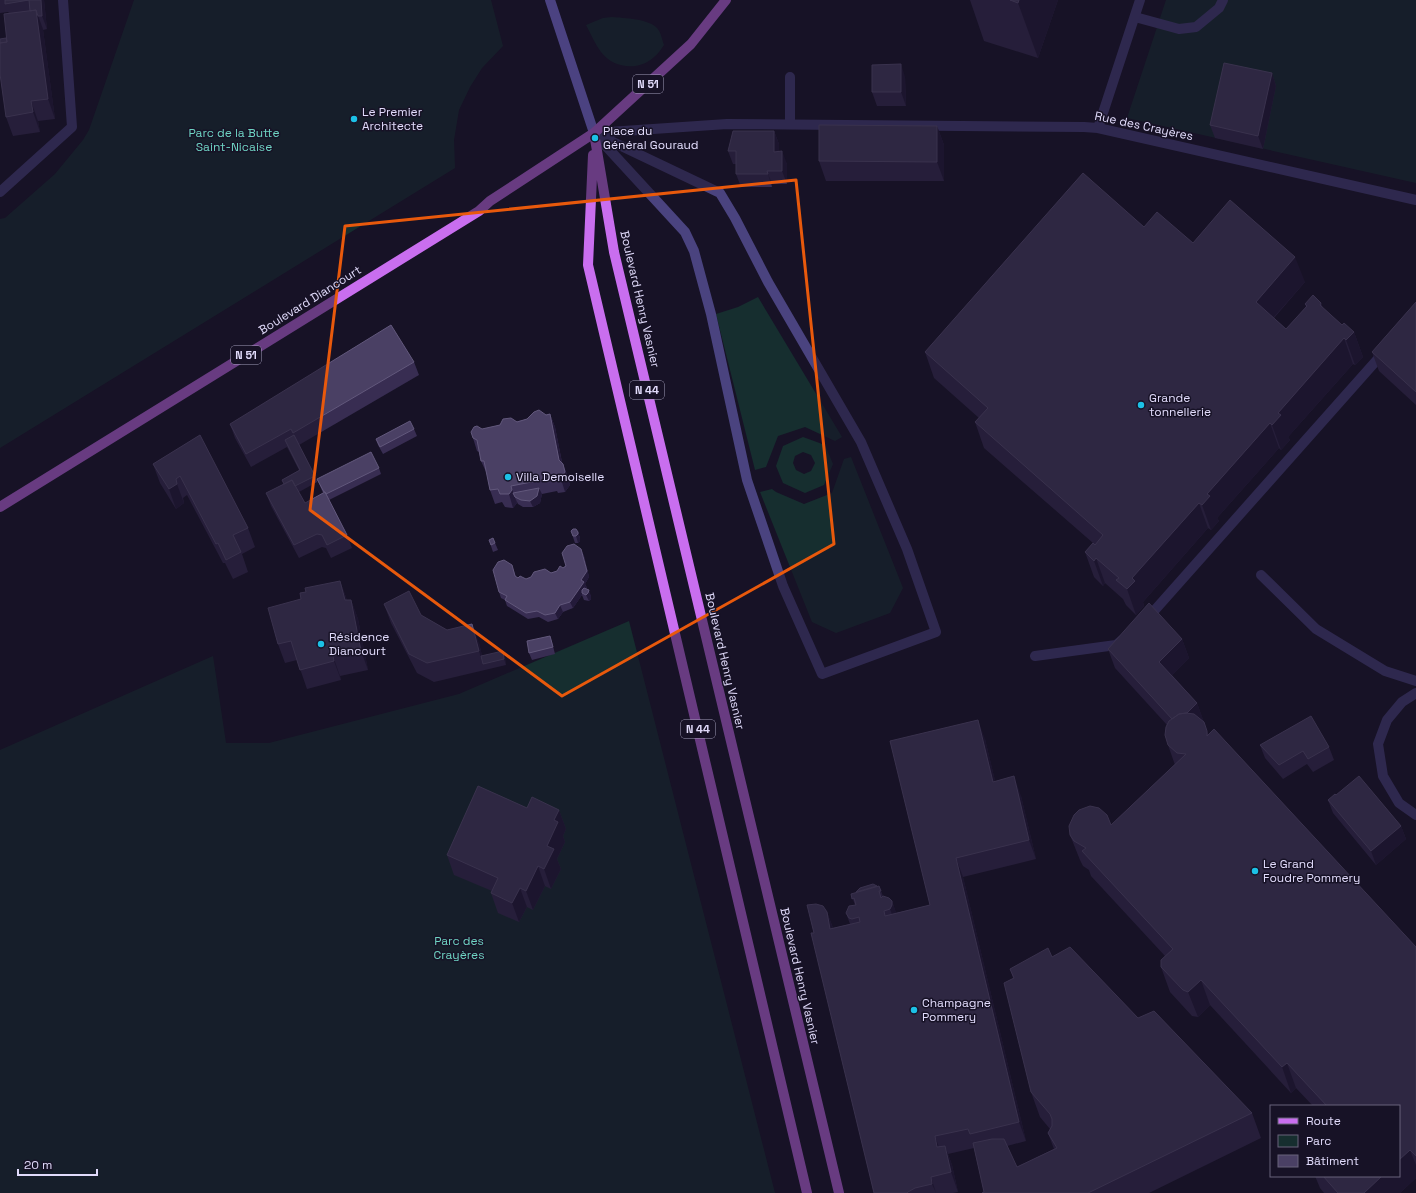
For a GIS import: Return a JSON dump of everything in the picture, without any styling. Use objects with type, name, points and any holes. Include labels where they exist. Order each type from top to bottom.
[{"type":"main road","name":"Boulevard Henry Vasnier","points":[[550,0],[594,133],[614,252],[839,1193]]},
{"type":"main road","name":"N 51","points":[[594,133],[691,44],[726,0]]},
{"type":"main road","name":"Boulevard Henry Vasnier","points":[[594,133],[588,265],[808,1193]]},
{"type":"main road","name":"Boulevard Diancourt","points":[[0,507],[479,211],[490,201],[594,133]]},
{"type":"street","points":[[0,192],[72,127],[63,0]]},
{"type":"street","points":[[1098,128],[1140,0]]},
{"type":"street","points":[[1135,17],[1179,29],[1196,27],[1219,8],[1223,0]]},
{"type":"street","points":[[790,77],[790,124]]},
{"type":"street","name":"Rue des Crayères","points":[[594,133],[728,124],[1098,128],[1416,200]]},
{"type":"street","points":[[594,133],[720,193],[735,218],[768,282],[862,442],[907,549],[936,632],[822,674],[783,586],[746,480],[711,314],[694,251],[685,232],[594,133]]},
{"type":"street","points":[[1035,656],[1116,645],[1136,630],[1390,346]]},
{"type":"street","points":[[1261,575],[1316,629],[1384,671],[1416,681]]},
{"type":"street","points":[[1416,694],[1402,702],[1387,720],[1378,744],[1383,776],[1400,803],[1416,815]]},
{"type":"highlighted area","points":[[796,180],[834,544],[562,696],[310,510],[345,226]]},
{"type":"green space","name":"Parc de la Butte Saint-Nicaise","points":[[134,0],[491,0],[503,46],[482,68],[470,87],[459,110],[454,140],[455,168],[0,448],[0,219],[5,218],[55,174],[83,140],[89,130]]},
{"type":"green space","points":[[1166,0],[1416,0],[1416,183],[1127,118]]},
{"type":"green space","points":[[612,17],[636,20],[653,25],[660,32],[664,45],[655,56],[648,62],[641,65],[627,66],[613,62],[606,58],[601,52],[586,25],[603,18]]},
{"type":"green space","points":[[758,297],[842,437],[835,441],[805,427],[778,436],[766,467],[755,470],[716,314],[738,307]]},
{"type":"green space","points":[[803,437],[825,445],[833,464],[824,485],[805,493],[783,483],[776,466],[783,446]],"holes":[[[803,452],[811,455],[815,463],[811,471],[804,474],[796,470],[793,463],[795,456]]]},
{"type":"green space","points":[[851,457],[903,588],[890,613],[836,633],[812,622],[760,492],[772,489],[804,504],[832,493],[844,459]]},
{"type":"green space","name":"Parc des Crayères","points":[[629,621],[775,1193],[0,1193],[0,750],[213,656],[226,743],[269,743],[459,694]]},
{"type":"building","points":[[5,0],[29,0],[5,4]]},
{"type":"building","points":[[29,0],[41,0],[42,16],[38,16],[36,10],[30,11]]},
{"type":"building","points":[[1010,0],[1019,0],[1018,3]]},
{"type":"building","points":[[36,10],[48,99],[31,101],[33,112],[6,117],[0,74],[0,43],[7,42],[4,14]]},
{"type":"building","points":[[6,38],[7,42],[0,43],[0,39]]},
{"type":"building","points":[[1224,63],[1272,73],[1258,136],[1210,125]]},
{"type":"building","points":[[901,64],[901,92],[872,92],[872,65]]},
{"type":"building","points":[[819,125],[937,126],[937,162],[819,161]]},
{"type":"building","points":[[733,131],[774,131],[774,152],[782,151],[782,171],[767,171],[768,174],[736,174],[736,151],[728,151]]},
{"type":"building","name":"Grande tonnellerie","points":[[1083,173],[1144,227],[1157,212],[1193,243],[1230,200],[1295,257],[1256,302],[1286,329],[1307,306],[1305,304],[1313,295],[1321,303],[1320,305],[1342,325],[1344,323],[1354,332],[1346,340],[1344,338],[1278,413],[1281,415],[1272,425],[1270,423],[1207,494],[1210,496],[1202,505],[1199,503],[1132,578],[1135,581],[1127,589],[1116,580],[1119,578],[1096,558],[1094,561],[1085,552],[1093,543],[1095,545],[1103,535],[975,422],[988,408],[925,352]]},
{"type":"building","points":[[1416,302],[1416,392],[1372,352]]},
{"type":"building","points":[[391,325],[414,362],[293,433],[291,429],[246,454],[230,424]]},
{"type":"building","name":"Villa Demoiselle","points":[[539,410],[546,415],[550,414],[559,460],[563,464],[565,472],[561,479],[553,480],[552,478],[511,486],[512,490],[509,494],[500,494],[498,489],[490,490],[484,461],[481,461],[477,440],[473,438],[471,432],[474,427],[477,426],[482,429],[500,425],[503,419],[511,418],[517,422],[527,419],[534,412]]},
{"type":"building","points":[[410,421],[414,429],[380,447],[376,439]]},
{"type":"building","points":[[200,435],[248,528],[233,535],[241,552],[226,560],[180,476],[176,479],[177,484],[169,489],[153,464]]},
{"type":"building","points":[[294,435],[315,476],[295,486],[292,480],[284,484],[282,480],[300,470],[285,440]]},
{"type":"building","points":[[371,452],[379,468],[326,494],[324,492],[317,479]]},
{"type":"building","points":[[292,480],[305,503],[325,492],[347,535],[327,545],[322,535],[317,534],[294,545],[266,493]]},
{"type":"building","points":[[539,488],[537,496],[530,501],[521,500],[515,497],[513,493]]},
{"type":"building","points":[[576,529],[578,532],[576,536],[573,536],[571,531]]},
{"type":"building","points":[[493,538],[495,543],[491,545],[489,540]]},
{"type":"building","points":[[574,544],[581,549],[587,571],[581,580],[584,582],[570,602],[560,605],[555,613],[545,615],[537,611],[526,613],[505,600],[507,596],[499,592],[493,570],[498,562],[504,560],[512,565],[515,576],[518,578],[520,576],[526,579],[531,577],[534,572],[545,569],[551,573],[557,571],[560,566],[563,568],[566,566],[562,553],[567,546]]},
{"type":"building","name":"Résidence Diancourt","points":[[340,581],[345,600],[351,600],[361,651],[333,656],[334,661],[300,670],[291,641],[278,644],[268,608],[301,599],[300,593],[306,592],[305,588]]},
{"type":"building","points":[[584,588],[589,590],[586,595],[582,593]]},
{"type":"building","points":[[409,591],[421,615],[447,630],[472,624],[479,651],[427,663],[409,654],[384,604]]},
{"type":"building","points":[[1149,603],[1182,639],[1159,662],[1197,703],[1187,713],[1179,714],[1172,719],[1108,649]]},
{"type":"building","points":[[550,636],[553,647],[529,653],[527,641]]},
{"type":"building","points":[[503,651],[504,659],[483,664],[481,656]]},
{"type":"building","points":[[1179,714],[1194,714],[1204,722],[1207,736],[1214,729],[1416,947],[1416,1156],[1410,1150],[1400,1159],[1400,1105],[1326,1105],[1287,1063],[1282,1067],[1201,980],[1188,992],[1183,990],[1161,967],[1161,960],[1173,949],[1082,851],[1086,848],[1074,841],[1070,835],[1069,826],[1074,815],[1079,810],[1090,806],[1099,808],[1107,815],[1111,825],[1186,754],[1177,753],[1168,745],[1165,735],[1166,727],[1169,721]]},
{"type":"building","points":[[1311,716],[1329,747],[1308,759],[1303,751],[1279,765],[1260,745]]},
{"type":"building","name":"Champagne Pommery","points":[[978,720],[993,782],[1014,776],[1029,840],[956,858],[1019,1122],[970,1134],[968,1129],[935,1136],[937,1147],[945,1146],[951,1172],[931,1177],[932,1184],[915,1188],[907,1193],[874,1193],[811,933],[814,933],[807,905],[816,904],[823,906],[827,912],[830,929],[860,922],[859,917],[852,919],[849,918],[846,913],[849,906],[856,905],[851,894],[879,886],[881,898],[883,896],[892,901],[890,909],[884,911],[885,916],[930,905],[890,741]]},
{"type":"building","points":[[1359,776],[1401,826],[1371,851],[1328,800]]},
{"type":"building","points":[[478,786],[527,808],[532,797],[559,810],[554,820],[558,822],[547,846],[554,849],[544,869],[538,866],[526,891],[520,888],[512,903],[491,893],[498,878],[447,855]]},
{"type":"building","points":[[873,884],[877,886],[856,892],[860,888]]},
{"type":"building","points":[[1070,947],[1138,1018],[1154,1011],[1252,1113],[1088,1193],[982,1193],[984,1192],[973,1143],[992,1139],[1004,1139],[1017,1167],[1057,1148],[1048,1133],[1052,1126],[1050,1114],[1031,1092],[1004,983],[1014,978],[1010,969],[1048,948],[1052,957]]},
{"type":"building","points":[[1324,1177],[1381,1177],[1364,1193],[1338,1193]]},
{"type":"place","name":"Le Premier Architecte","points":[[354,119]]},
{"type":"place","name":"Place du Général Gouraud","points":[[595,138]]},
{"type":"place","name":"Grande tonnellerie","points":[[1141,405]]},
{"type":"place","name":"Villa Demoiselle","points":[[508,477]]},
{"type":"place","name":"Résidence Diancourt","points":[[321,644]]},
{"type":"place","name":"Le Grand Foudre Pommery","points":[[1255,871]]},
{"type":"place","name":"Champagne Pommery","points":[[914,1010]]}]
